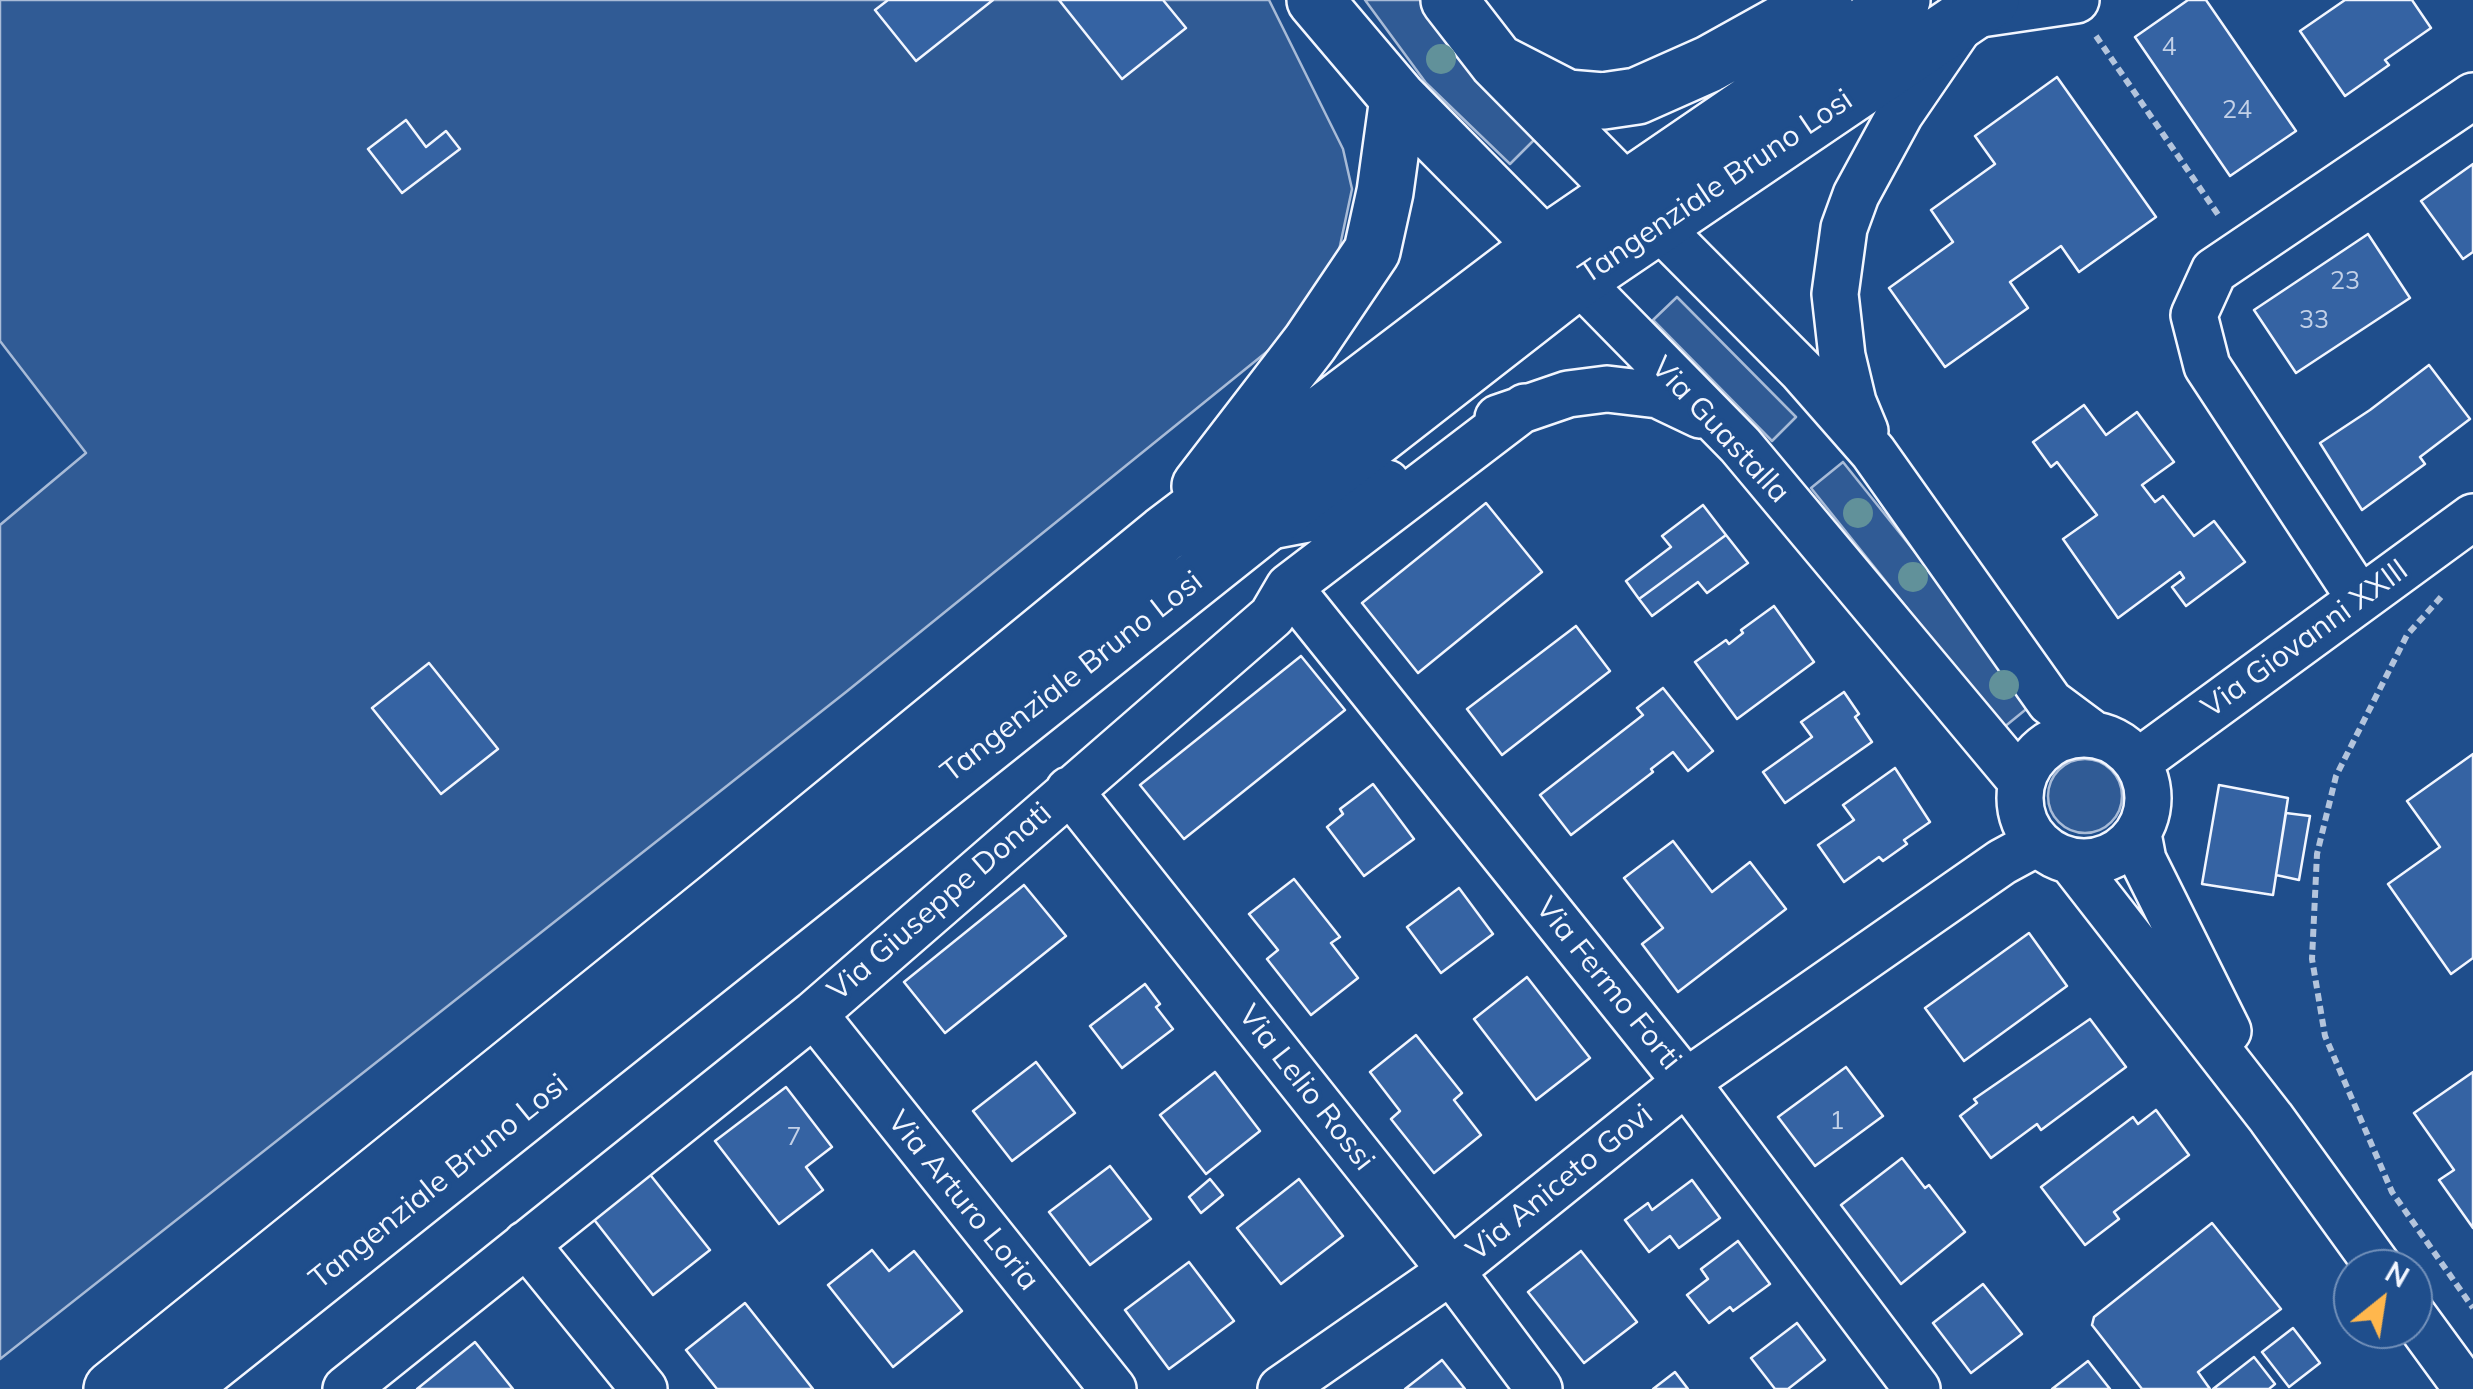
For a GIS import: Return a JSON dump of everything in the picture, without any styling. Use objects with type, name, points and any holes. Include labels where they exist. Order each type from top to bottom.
[{"type":"main road","name":"Via Guastalla","points":[[1315,0],[1398,98],[1561,263]]},
{"type":"main road","points":[[1449,0],[1497,62],[1642,210]]},
{"type":"main road","points":[[1497,62],[1567,98],[1603,101],[1638,96],[1709,64],[1824,0]]},
{"type":"main road","name":"Tangenziale Bruno Losi","points":[[1642,210],[1902,0]]},
{"type":"main road","name":"Tangenziale Bruno Losi","points":[[112,1389],[719,900],[1164,534],[1642,210],[1979,8]]},
{"type":"main road","points":[[1164,534],[1310,343],[1372,251],[1398,98]]},
{"type":"main road","name":"Tangenziale Bruno Losi","points":[[180,1389],[1260,528],[1561,263]]},
{"type":"street","points":[[1873,452],[1853,402],[1842,356],[1835,294],[1844,228],[1856,195],[1900,114],[1979,8],[2074,1]]},
{"type":"street","points":[[2360,599],[2207,366],[2194,315],[2214,271],[2473,96]]},
{"type":"street","points":[[1642,210],[1802,371],[1873,452],[2050,702],[2093,734],[2125,748],[2138,762],[2149,798],[2138,834],[2125,848],[2090,863],[2054,852]]},
{"type":"street","name":"Via Guastalla","points":[[1561,263],[1740,445],[2022,781]]},
{"type":"street","points":[[1260,528],[1354,506],[1455,436],[1525,406],[1568,394],[1608,389],[1658,395],[1695,412],[1740,445]]},
{"type":"street","name":"Via Giuseppe Donati","points":[[346,1389],[814,1014],[1272,616],[1290,587],[1525,406]]},
{"type":"street","name":"Via Giovanni XXIII","points":[[2138,762],[2473,517]]},
{"type":"street","name":"Via Fermo Forti","points":[[1290,587],[1686,1082],[1917,1389]]},
{"type":"street","points":[[2093,734],[2074,734],[2056,740],[2029,764],[2022,781],[2022,814],[2027,830],[2054,852],[2270,1118],[2365,1249]]},
{"type":"street","name":"Via Lelio Rossi","points":[[1069,790],[1451,1271],[1539,1389]]},
{"type":"street","points":[[2138,834],[2143,860],[2270,1118]]},
{"type":"street","name":"Via Aniceto Govi","points":[[1282,1389],[1451,1271],[1686,1082],[2002,862],[2054,852]]},
{"type":"street","name":"Via Arturo Loria","points":[[814,1014],[1112,1389]]},
{"type":"street","points":[[526,1244],[644,1389]]},
{"type":"street","points":[[2433,1342],[2467,1389]]},
{"type":"path","points":[[2074,1],[2244,251]]},
{"type":"path","points":[[2444,594],[2407,635],[2336,776],[2317,854],[2312,959],[2325,1036],[2392,1192],[2473,1308]]},
{"type":"shaded area","points":[[0,0],[1269,0],[1343,149],[1352,189],[1337,260],[1295,329],[846,692],[0,1359],[0,525],[86,453],[0,341]]},
{"type":"shaded area","points":[[1365,0],[1420,0],[1459,51],[1537,137],[1510,164],[1426,83]]},
{"type":"shaded area","points":[[1677,297],[1796,417],[1772,441],[1653,320]]},
{"type":"shaded area","points":[[1843,462],[2035,702],[2003,728],[1811,488]]},
{"type":"shaded area","points":[[2085,759],[2111,770],[2122,796],[2111,822],[2085,833],[2059,822],[2048,796],[2059,770]]},
{"type":"building","points":[[888,0],[993,0],[916,61],[875,10]]},
{"type":"building","points":[[1059,0],[1163,0],[1186,28],[1122,79]]},
{"type":"building","points":[[2188,0],[2206,0],[2296,131],[2230,176],[2135,37]]},
{"type":"building","points":[[2345,0],[2412,0],[2431,28],[2385,60],[2389,65],[2345,96],[2300,31]]},
{"type":"building","points":[[2057,77],[2156,217],[2079,272],[2061,246],[2010,282],[2028,308],[1945,367],[1889,288],[1953,242],[1931,210],[1995,164],[1975,136]]},
{"type":"building","points":[[406,120],[426,147],[446,131],[460,149],[402,193],[368,149]]},
{"type":"building","points":[[2473,164],[2473,252],[2463,259],[2421,201]]},
{"type":"building","points":[[2368,234],[2410,298],[2296,373],[2254,310]]},
{"type":"building","points":[[2429,365],[2470,419],[2420,457],[2425,464],[2362,510],[2320,443]]},
{"type":"building","points":[[2084,405],[2106,435],[2137,412],[2174,462],[2142,485],[2155,502],[2163,496],[2194,536],[2214,521],[2245,562],[2186,606],[2172,587],[2184,578],[2180,572],[2118,618],[2063,539],[2097,515],[2057,462],[2051,467],[2033,442]]},
{"type":"building","points":[[1486,503],[1542,572],[1418,673],[1362,603]]},
{"type":"building","points":[[1703,505],[1726,535],[1639,599],[1626,581],[1671,547],[1662,536]]},
{"type":"building","points":[[1726,535],[1748,563],[1707,593],[1698,582],[1652,616],[1639,599]]},
{"type":"building","points":[[1774,606],[1814,662],[1737,719],[1695,662],[1726,640],[1729,644]]},
{"type":"building","points":[[1576,626],[1610,671],[1502,755],[1467,709]]},
{"type":"building","points":[[1301,656],[1345,710],[1184,839],[1140,785]]},
{"type":"building","points":[[429,663],[498,749],[441,794],[372,708]]},
{"type":"building","points":[[1663,688],[1713,751],[1688,771],[1673,752],[1571,835],[1540,795],[1643,715],[1637,708]]},
{"type":"building","points":[[1844,692],[1872,742],[1785,803],[1763,772],[1812,737],[1801,722]]},
{"type":"building","points":[[2473,754],[2473,958],[2451,974],[2388,884],[2440,847],[2407,801]]},
{"type":"building","points":[[1895,768],[1930,822],[1883,861],[1879,857],[1844,882],[1818,845],[1854,820],[1843,805]]},
{"type":"building","points":[[1373,784],[1414,839],[1364,876],[1327,827],[1343,814],[1340,809]]},
{"type":"building","points":[[2219,785],[2288,798],[2273,895],[2202,884]]},
{"type":"building","points":[[2286,813],[2310,816],[2299,880],[2276,875]]},
{"type":"building","points":[[1673,841],[1712,892],[1750,862],[1786,909],[1678,992],[1642,944],[1663,928],[1624,878]]},
{"type":"building","points":[[1294,879],[1340,937],[1331,943],[1358,978],[1311,1015],[1267,959],[1278,950],[1249,914]]},
{"type":"building","points":[[1024,885],[1066,936],[945,1033],[904,982]]},
{"type":"building","points":[[1459,888],[1493,934],[1441,973],[1407,927]]},
{"type":"building","points":[[2029,933],[2067,986],[1964,1061],[1925,1008]]},
{"type":"building","points":[[1527,977],[1590,1058],[1536,1100],[1474,1019]]},
{"type":"building","points":[[1145,984],[1173,1029],[1122,1068],[1090,1026]]},
{"type":"building","points":[[2090,1019],[2126,1067],[2041,1130],[2037,1124],[1991,1158],[1960,1116],[1977,1103],[1974,1099]]},
{"type":"building","points":[[1416,1035],[1462,1093],[1454,1100],[1481,1135],[1434,1173],[1391,1119],[1400,1111],[1370,1072]]},
{"type":"building","points":[[1036,1062],[1075,1113],[1012,1161],[973,1111]]},
{"type":"building","points":[[1846,1067],[1883,1116],[1815,1166],[1778,1117]]},
{"type":"building","points":[[1215,1072],[1260,1131],[1206,1174],[1160,1115]]},
{"type":"building","points":[[2473,1072],[2473,1228],[2439,1180],[2454,1170],[2414,1113]]},
{"type":"building","points":[[786,1087],[832,1147],[806,1167],[823,1190],[779,1224],[715,1141]]},
{"type":"building","points":[[2156,1110],[2189,1155],[2114,1212],[2119,1219],[2085,1245],[2041,1187],[2133,1117],[2138,1124]]},
{"type":"building","points":[[1902,1158],[1925,1188],[1929,1185],[1965,1232],[1901,1284],[1841,1205]]},
{"type":"building","points":[[1110,1166],[1151,1219],[1090,1265],[1049,1212]]},
{"type":"building","points":[[648,1172],[710,1250],[653,1295],[592,1217]]},
{"type":"building","points":[[1210,1179],[1223,1195],[1201,1213],[1189,1197]]},
{"type":"building","points":[[1299,1179],[1343,1236],[1281,1284],[1237,1228]]},
{"type":"building","points":[[1692,1180],[1720,1218],[1679,1248],[1670,1236],[1649,1252],[1625,1220],[1648,1203],[1652,1210]]},
{"type":"building","points":[[2212,1223],[2281,1309],[2198,1372],[2210,1389],[2142,1389],[2092,1325],[2094,1317]]},
{"type":"building","points":[[1738,1241],[1770,1284],[1709,1323],[1687,1295],[1708,1279],[1701,1269]]},
{"type":"building","points":[[872,1250],[889,1271],[914,1251],[962,1311],[893,1367],[828,1285]]},
{"type":"building","points":[[1581,1251],[1637,1322],[1584,1363],[1528,1292]]},
{"type":"building","points":[[1189,1262],[1234,1321],[1169,1369],[1125,1310]]},
{"type":"building","points":[[1983,1284],[2022,1334],[1971,1373],[1933,1323]]},
{"type":"building","points":[[745,1303],[813,1389],[717,1389],[686,1350]]},
{"type":"building","points":[[1797,1323],[1825,1360],[1788,1389],[1775,1389],[1751,1358]]},
{"type":"building","points":[[2293,1328],[2320,1363],[2289,1387],[2262,1352]]},
{"type":"building","points":[[475,1342],[513,1389],[417,1389]]},
{"type":"building","points":[[2254,1357],[2275,1384],[2269,1389],[2213,1389]]},
{"type":"building","points":[[1442,1360],[1465,1389],[1405,1389]]},
{"type":"building","points":[[2088,1361],[2110,1389],[2052,1389]]},
{"type":"building","points":[[1675,1372],[1688,1389],[1653,1389]]}]
